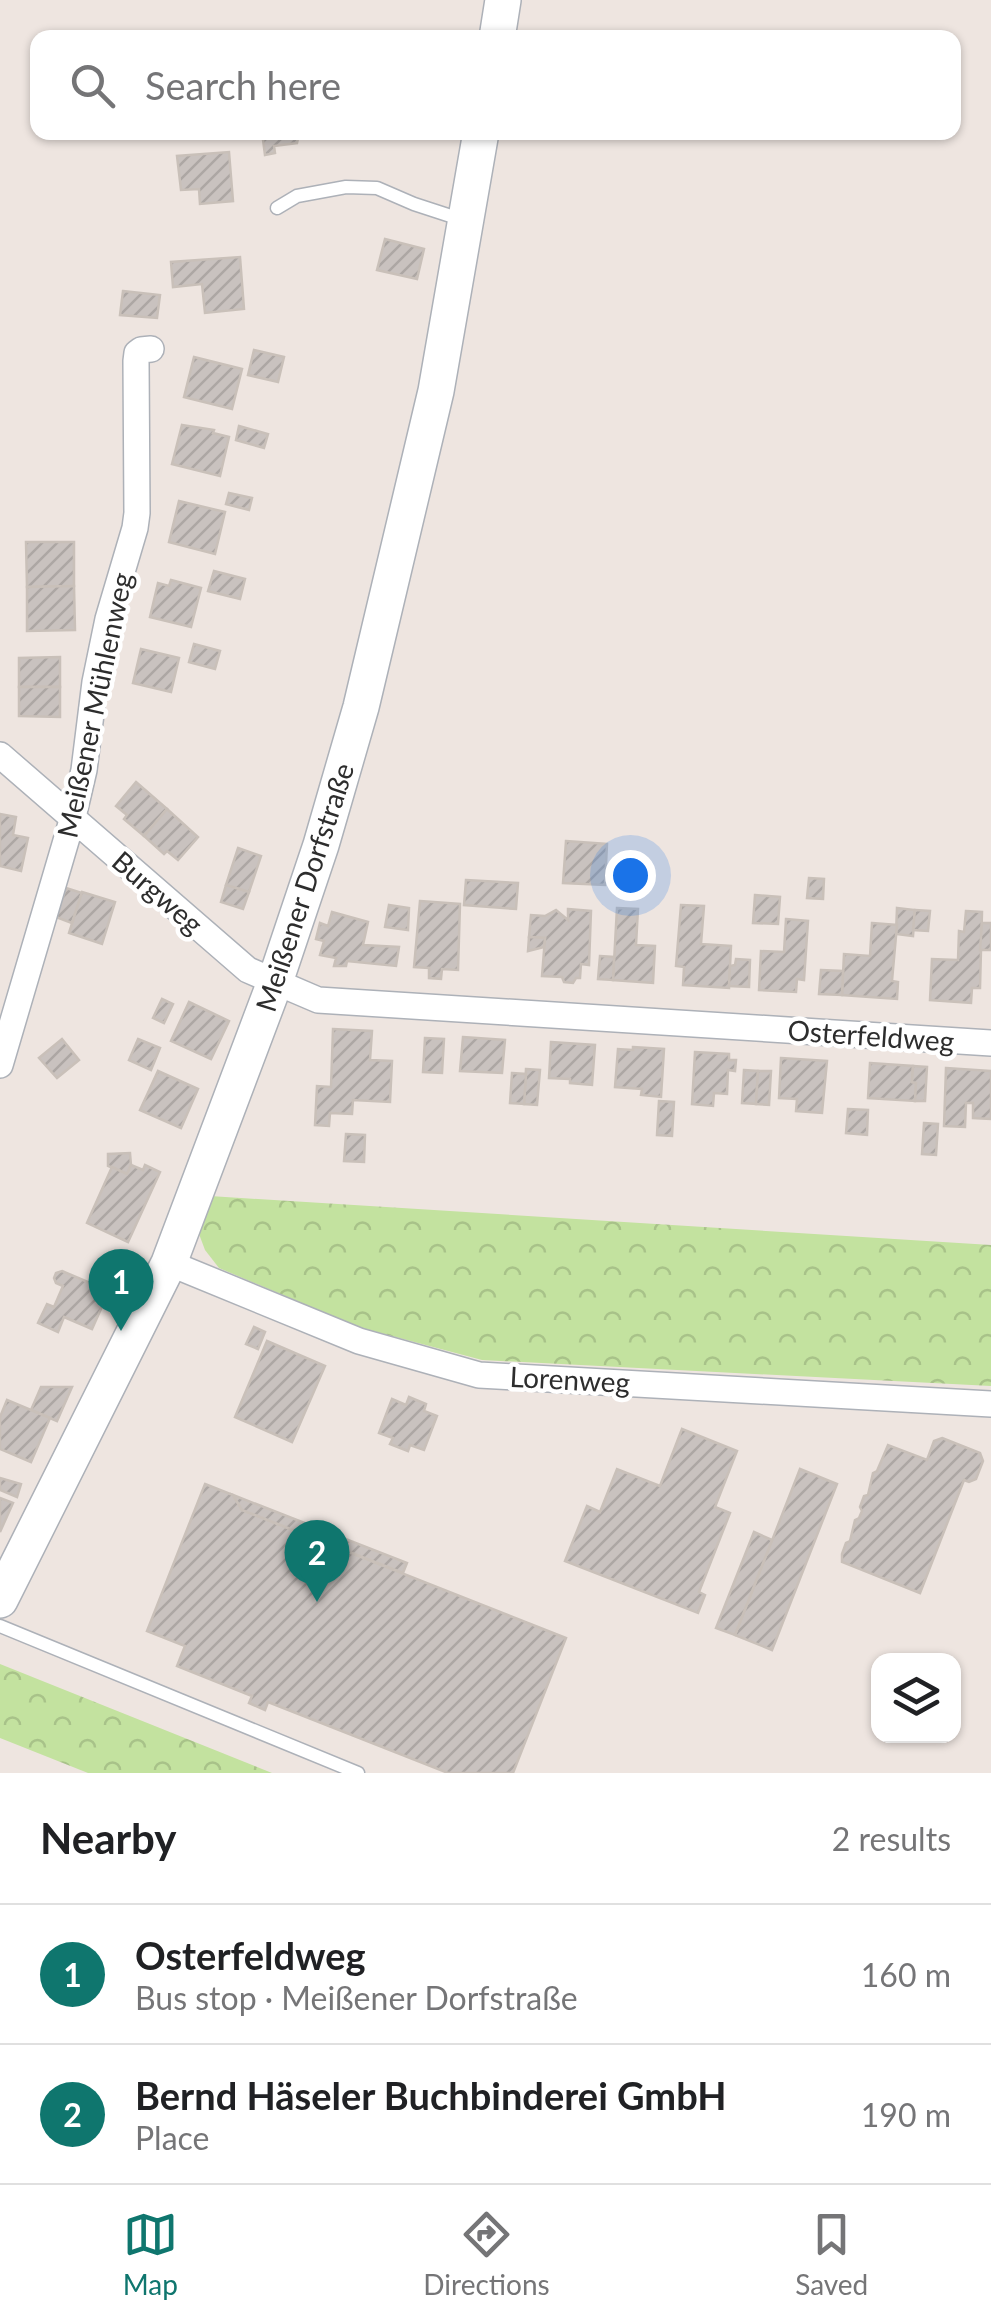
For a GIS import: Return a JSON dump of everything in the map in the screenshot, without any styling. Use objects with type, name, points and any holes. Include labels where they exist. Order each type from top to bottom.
[{"type":"street","points":[[498,30],[503,0]]},
{"type":"street","name":"Meißener Dorfstraße","points":[[0,1600],[169,1263],[275,982],[321,846],[361,707],[436,391],[479,140]]},
{"type":"street","name":"Meißener Mühlenweg","points":[[0,1065],[73,817],[108,620],[135,528],[136,361],[137,353],[150,349]]},
{"type":"street","name":"Burgweg","points":[[0,755],[248,970],[275,982]]},
{"type":"street","name":"Osterfeldweg","points":[[275,982],[318,1000],[991,1043]]},
{"type":"street","name":"Lorenweg","points":[[169,1263],[359,1341],[479,1374],[991,1404]]},
{"type":"lane","points":[[277,208],[297,196],[346,187],[377,188],[466,221]]},
{"type":"lane","points":[[0,1626],[358,1773]]},
{"type":"green space","points":[[210,1196],[991,1245],[991,1386],[482,1360],[358,1327],[219,1268],[205,1250],[196,1226]]},
{"type":"green space","points":[[0,1664],[272,1773],[88,1773],[0,1738]]},
{"type":"building","points":[[263,140],[298,140],[274,146],[275,153],[265,155]]},
{"type":"building","points":[[229,152],[233,201],[200,204],[199,189],[181,190],[177,156]]},
{"type":"building","points":[[385,239],[424,249],[417,279],[377,270]]},
{"type":"building","points":[[240,257],[244,309],[205,313],[202,284],[173,287],[171,262]]},
{"type":"building","points":[[123,291],[160,295],[157,318],[120,315]]},
{"type":"building","points":[[254,350],[284,357],[278,382],[248,375]]},
{"type":"building","points":[[194,357],[242,369],[232,409],[184,397]]},
{"type":"building","points":[[182,425],[214,430],[213,433],[229,437],[220,476],[172,464]]},
{"type":"building","points":[[239,426],[268,434],[264,448],[236,440]]},
{"type":"building","points":[[229,493],[252,498],[249,510],[226,504]]},
{"type":"building","points":[[179,501],[225,512],[215,554],[169,542]]},
{"type":"building","points":[[26,542],[74,542],[74,586],[27,587]]},
{"type":"building","points":[[214,571],[245,579],[240,599],[208,591]]},
{"type":"building","points":[[171,580],[201,588],[191,627],[150,617],[158,583],[169,586]]},
{"type":"building","points":[[74,586],[75,630],[27,631],[27,587]]},
{"type":"building","points":[[194,644],[220,651],[215,669],[189,662]]},
{"type":"building","points":[[141,649],[179,658],[171,692],[133,683]]},
{"type":"building","points":[[60,657],[60,687],[19,687],[19,658]]},
{"type":"building","points":[[19,687],[60,687],[60,717],[19,716]]},
{"type":"building","points":[[136,782],[167,809],[144,836],[124,819],[127,815],[116,806]]},
{"type":"building","points":[[167,809],[198,837],[178,860],[167,851],[164,854],[144,836]]},
{"type":"building","points":[[0,814],[16,817],[13,835],[28,838],[21,871],[0,866]]},
{"type":"building","points":[[566,841],[607,844],[605,885],[563,883]]},
{"type":"building","points":[[238,848],[261,856],[249,892],[226,885]]},
{"type":"building","points":[[809,878],[824,879],[823,899],[807,898]]},
{"type":"building","points":[[466,880],[518,883],[516,909],[464,905]]},
{"type":"building","points":[[226,885],[249,892],[243,909],[221,902]]},
{"type":"building","points":[[66,888],[82,893],[72,923],[56,917]]},
{"type":"building","points":[[82,892],[115,902],[102,944],[69,933]]},
{"type":"building","points":[[755,895],[780,897],[778,924],[753,923]]},
{"type":"building","points":[[420,901],[460,904],[458,970],[442,969],[441,979],[429,978],[429,968],[414,967]]},
{"type":"building","points":[[389,905],[409,908],[408,930],[385,927]]},
{"type":"building","points":[[681,905],[704,906],[701,944],[731,946],[729,988],[683,985],[684,967],[676,966]]},
{"type":"building","points":[[617,908],[638,909],[636,945],[655,946],[653,983],[613,980]]},
{"type":"building","points":[[897,908],[915,910],[913,936],[896,934]]},
{"type":"building","points":[[568,909],[591,911],[589,965],[581,964],[580,978],[573,983],[564,982],[562,977],[542,976],[545,938],[529,937],[531,915],[545,916],[556,910],[568,920]]},
{"type":"building","points":[[915,910],[930,911],[928,931],[913,930]]},
{"type":"building","points":[[966,911],[982,912],[980,988],[972,988],[971,1003],[930,1000],[932,959],[958,960],[959,931],[964,932]]},
{"type":"building","points":[[332,912],[368,922],[363,945],[399,947],[396,966],[347,961],[346,966],[334,966],[336,958],[320,955],[324,941],[316,939],[320,923],[328,926]]},
{"type":"building","points":[[786,919],[808,921],[804,980],[797,979],[796,992],[759,990],[761,951],[784,952]]},
{"type":"building","points":[[872,923],[897,925],[892,981],[898,982],[897,999],[842,995],[844,954],[870,956]]},
{"type":"building","points":[[982,923],[991,923],[991,950],[980,950]]},
{"type":"building","points":[[529,937],[545,938],[544,947],[528,951]]},
{"type":"building","points":[[600,956],[614,957],[613,980],[598,979]]},
{"type":"building","points":[[736,959],[750,960],[749,987],[729,986],[730,966],[735,965]]},
{"type":"building","points":[[821,970],[843,971],[842,995],[819,994]]},
{"type":"building","points":[[162,999],[173,1004],[164,1023],[153,1018]]},
{"type":"building","points":[[189,1002],[229,1021],[211,1059],[171,1041]]},
{"type":"building","points":[[333,1029],[372,1031],[370,1060],[392,1061],[390,1102],[353,1100],[352,1114],[330,1113],[329,1126],[315,1125],[317,1086],[331,1087]]},
{"type":"building","points":[[463,1037],[505,1040],[502,1073],[460,1071]]},
{"type":"building","points":[[425,1038],[444,1039],[442,1073],[423,1072]]},
{"type":"building","points":[[62,1039],[79,1060],[57,1078],[39,1058]]},
{"type":"building","points":[[138,1039],[160,1048],[151,1070],[129,1060]]},
{"type":"building","points":[[551,1042],[595,1045],[592,1085],[549,1078]]},
{"type":"building","points":[[618,1049],[664,1049],[661,1097],[641,1095],[642,1089],[615,1087]]},
{"type":"building","points":[[695,1052],[729,1054],[729,1060],[736,1060],[735,1071],[728,1070],[727,1094],[714,1093],[713,1106],[692,1104]]},
{"type":"building","points":[[781,1058],[827,1061],[822,1113],[796,1111],[797,1099],[779,1098]]},
{"type":"building","points":[[870,1063],[913,1066],[915,1101],[868,1098]]},
{"type":"building","points":[[913,1066],[927,1067],[925,1101],[915,1101]]},
{"type":"building","points":[[946,1068],[991,1071],[991,1119],[973,1118],[973,1103],[966,1103],[965,1127],[944,1126]]},
{"type":"building","points":[[526,1069],[540,1070],[537,1105],[524,1104]]},
{"type":"building","points":[[744,1070],[758,1071],[756,1104],[742,1103]]},
{"type":"building","points":[[158,1071],[198,1089],[181,1128],[140,1110]]},
{"type":"building","points":[[758,1071],[771,1071],[769,1105],[756,1104]]},
{"type":"building","points":[[512,1073],[526,1074],[524,1104],[510,1103]]},
{"type":"building","points":[[659,1101],[674,1102],[672,1136],[657,1135]]},
{"type":"building","points":[[848,1109],[868,1110],[867,1135],[846,1133]]},
{"type":"building","points":[[924,1123],[938,1124],[936,1155],[922,1154]]},
{"type":"building","points":[[346,1134],[365,1135],[364,1162],[344,1161]]},
{"type":"building","points":[[130,1153],[127,1174],[108,1166],[108,1154]]},
{"type":"building","points":[[131,1165],[143,1170],[145,1165],[160,1172],[128,1242],[87,1223],[112,1167],[127,1174]]},
{"type":"building","points":[[62,1271],[109,1291],[92,1329],[64,1317],[58,1332],[38,1323],[47,1304],[54,1307],[63,1286],[54,1278]]},
{"type":"building","points":[[254,1327],[265,1332],[258,1349],[246,1344]]},
{"type":"building","points":[[267,1341],[325,1366],[292,1442],[235,1417]]},
{"type":"building","points":[[41,1387],[72,1387],[57,1421],[31,1410]]},
{"type":"building","points":[[409,1397],[426,1404],[424,1411],[437,1416],[424,1450],[410,1445],[408,1451],[390,1444],[393,1438],[379,1433],[392,1399],[406,1405]]},
{"type":"building","points":[[7,1400],[50,1418],[31,1462],[0,1449],[0,1417]]},
{"type":"building","points":[[682,1429],[737,1451],[715,1507],[730,1513],[699,1592],[705,1595],[698,1613],[565,1561],[587,1506],[600,1512],[617,1469],[660,1486]]},
{"type":"building","points":[[942,1438],[980,1453],[983,1461],[976,1479],[964,1480],[920,1593],[842,1562],[873,1473],[888,1445],[927,1460],[934,1441]]},
{"type":"building","points":[[800,1469],[837,1484],[772,1650],[735,1635]]},
{"type":"building","points":[[0,1478],[21,1484],[17,1497],[0,1490]]},
{"type":"building","points":[[205,1484],[233,1495],[242,1510],[566,1638],[513,1773],[448,1773],[268,1702],[265,1710],[249,1703],[252,1696],[177,1666],[185,1646],[147,1631]]},
{"type":"building","points":[[233,1495],[407,1563],[403,1573],[242,1510]]},
{"type":"building","points":[[0,1498],[13,1503],[0,1532]]},
{"type":"building","points":[[754,1532],[772,1540],[735,1635],[716,1628]]},
{"type":"place","name":"Osterfeldweg","points":[[121,1331]]},
{"type":"place","name":"Bernd Häseler Buchbinderei GmbH","points":[[317,1602]]}]
